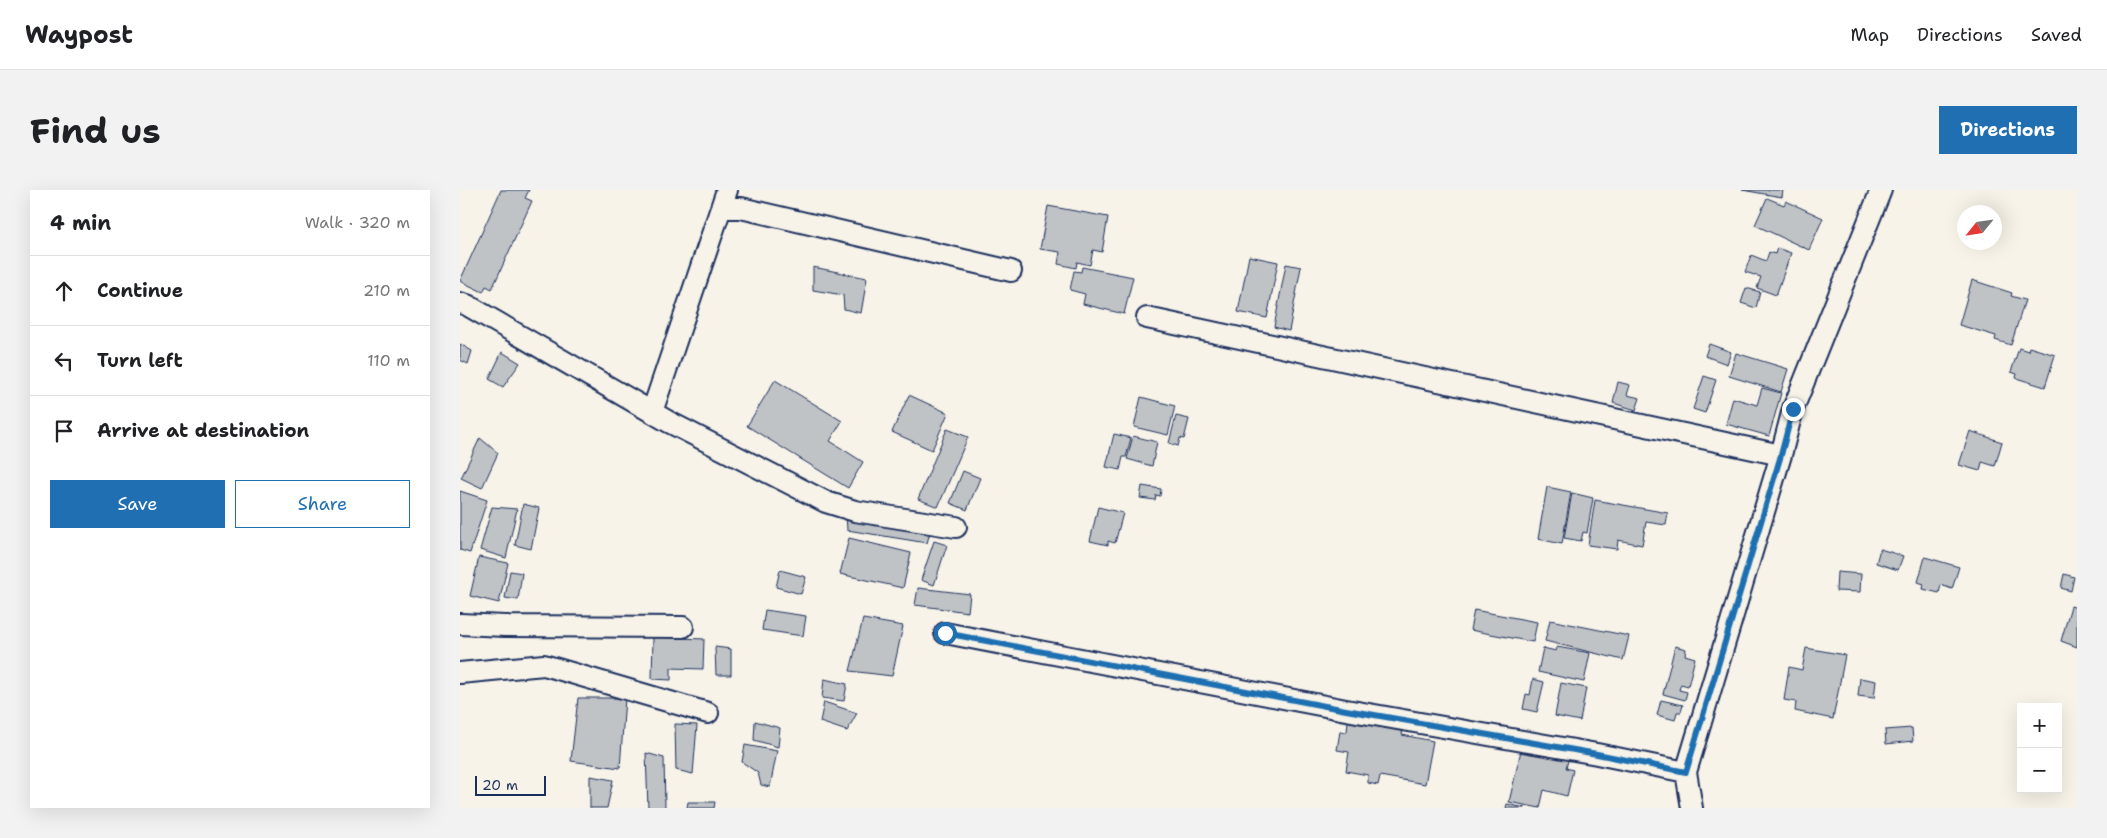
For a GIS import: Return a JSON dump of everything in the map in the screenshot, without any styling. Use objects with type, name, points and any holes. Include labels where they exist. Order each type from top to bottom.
[{"type":"street","points":[[1692,808],[1686,772],[1793,409],[1881,190]]},
{"type":"street","points":[[652,412],[725,199],[741,208],[1011,271]]},
{"type":"street","points":[[460,303],[467,305],[652,412],[826,502],[855,511],[956,527]]},
{"type":"street","points":[[1147,318],[1781,455]]},
{"type":"street","points":[[460,624],[505,626],[683,626]]},
{"type":"street","points":[[945,633],[1346,710],[1597,754],[1686,772]]},
{"type":"street","points":[[460,673],[544,665],[708,713]]},
{"type":"building","points":[[501,190],[529,190],[525,198],[532,201],[492,289],[486,286],[483,292],[460,281]]},
{"type":"building","points":[[1742,190],[1783,190],[1782,197]]},
{"type":"building","points":[[1767,198],[1784,205],[1786,201],[1823,218],[1809,250],[1755,225]]},
{"type":"building","points":[[1048,206],[1108,217],[1102,252],[1093,250],[1090,265],[1077,262],[1076,268],[1058,264],[1060,252],[1040,249]]},
{"type":"building","points":[[1777,248],[1791,253],[1776,295],[1757,288],[1761,277],[1745,272],[1751,255],[1766,261],[1769,252],[1775,254]]},
{"type":"building","points":[[1249,256],[1278,262],[1267,318],[1238,312]]},
{"type":"building","points":[[1286,264],[1301,267],[1289,331],[1274,327]]},
{"type":"building","points":[[813,267],[867,278],[861,313],[844,309],[843,295],[813,290]]},
{"type":"building","points":[[1082,267],[1133,277],[1124,314],[1083,304],[1085,294],[1070,290],[1074,271],[1081,272]]},
{"type":"building","points":[[1972,280],[2012,293],[2011,296],[2025,300],[2011,345],[1995,340],[1996,336],[1959,325]]},
{"type":"building","points":[[1746,288],[1760,292],[1756,308],[1741,303]]},
{"type":"building","points":[[460,344],[472,351],[468,364],[460,360]]},
{"type":"building","points":[[1709,344],[1731,352],[1727,364],[1705,356]]},
{"type":"building","points":[[2029,347],[2055,355],[2045,387],[2016,378],[2017,374],[2011,372],[2019,348],[2028,351]]},
{"type":"building","points":[[502,352],[520,363],[503,387],[489,379]]},
{"type":"building","points":[[1736,353],[1788,369],[1781,392],[1729,376]]},
{"type":"building","points":[[1704,376],[1716,380],[1705,413],[1693,409]]},
{"type":"building","points":[[775,380],[842,421],[830,441],[863,462],[848,488],[747,426]]},
{"type":"building","points":[[1618,382],[1630,385],[1627,395],[1640,398],[1636,410],[1613,403]]},
{"type":"building","points":[[1762,388],[1781,393],[1769,436],[1726,424],[1733,398],[1757,405]]},
{"type":"building","points":[[909,395],[948,413],[932,450],[892,432]]},
{"type":"building","points":[[1141,397],[1175,406],[1168,435],[1134,427]]},
{"type":"building","points":[[1176,416],[1189,419],[1184,439],[1180,438],[1178,446],[1169,443]]},
{"type":"building","points":[[947,429],[968,437],[938,507],[918,499]]},
{"type":"building","points":[[1970,431],[2002,442],[1995,466],[1982,462],[1980,471],[1959,465]]},
{"type":"building","points":[[1114,434],[1131,438],[1120,470],[1106,467]]},
{"type":"building","points":[[1133,436],[1157,442],[1152,466],[1127,459]]},
{"type":"building","points":[[480,438],[498,453],[482,488],[461,478]]},
{"type":"building","points":[[963,471],[980,478],[967,510],[950,503]]},
{"type":"building","points":[[1142,486],[1161,489],[1160,496],[1156,495],[1155,500],[1140,498]]},
{"type":"building","points":[[1547,487],[1571,492],[1562,544],[1538,539]]},
{"type":"building","points":[[460,491],[487,500],[470,553],[460,550]]},
{"type":"building","points":[[1572,493],[1593,498],[1587,533],[1583,532],[1581,541],[1564,538]]},
{"type":"building","points":[[1595,500],[1668,513],[1666,525],[1646,522],[1642,545],[1618,540],[1617,549],[1588,545]]},
{"type":"building","points":[[523,504],[539,508],[531,549],[515,545]]},
{"type":"building","points":[[492,507],[517,509],[506,558],[480,550]]},
{"type":"building","points":[[1098,507],[1123,513],[1115,543],[1108,541],[1108,545],[1090,541]]},
{"type":"building","points":[[846,515],[931,529],[927,543],[847,530]]},
{"type":"building","points":[[849,538],[911,553],[903,588],[840,574]]},
{"type":"building","points":[[934,541],[947,545],[934,585],[921,580]]},
{"type":"building","points":[[1880,549],[1903,556],[1898,570],[1876,563]]},
{"type":"building","points":[[479,557],[508,563],[499,603],[470,596]]},
{"type":"building","points":[[1925,557],[1959,567],[1952,589],[1941,585],[1939,593],[1923,589],[1924,584],[1918,582]]},
{"type":"building","points":[[780,570],[806,577],[801,594],[776,587]]},
{"type":"building","points":[[510,571],[522,573],[518,600],[505,598]]},
{"type":"building","points":[[1837,572],[1861,574],[1860,592],[1836,591]]},
{"type":"building","points":[[2064,574],[2074,577],[2071,591],[2061,588]]},
{"type":"building","points":[[918,588],[970,594],[968,612],[915,605]]},
{"type":"building","points":[[2071,606],[2077,608],[2077,647],[2061,641]]},
{"type":"building","points":[[765,610],[806,616],[803,636],[762,630]]},
{"type":"building","points":[[1474,610],[1537,622],[1533,642],[1470,630]]},
{"type":"building","points":[[863,619],[903,626],[892,676],[850,671]]},
{"type":"building","points":[[1550,620],[1629,636],[1623,660],[1545,641]]},
{"type":"building","points":[[653,637],[704,639],[703,669],[671,668],[671,680],[652,679]]},
{"type":"building","points":[[1675,646],[1686,649],[1685,655],[1695,658],[1688,686],[1681,684],[1679,690],[1687,692],[1685,700],[1663,694]]},
{"type":"building","points":[[715,647],[731,649],[731,675],[716,675]]},
{"type":"building","points":[[1557,647],[1590,653],[1584,682],[1538,672],[1543,648],[1556,651]]},
{"type":"building","points":[[1806,648],[1845,655],[1833,719],[1795,711],[1796,702],[1784,700],[1789,667],[1802,670]]},
{"type":"building","points":[[1860,678],[1876,681],[1874,698],[1858,696]]},
{"type":"building","points":[[824,679],[847,684],[844,701],[822,698]]},
{"type":"building","points":[[1533,679],[1544,682],[1537,712],[1523,709],[1526,694],[1530,695]]},
{"type":"building","points":[[1561,683],[1586,688],[1580,721],[1555,716]]},
{"type":"building","points":[[578,698],[625,698],[620,768],[571,761]]},
{"type":"building","points":[[1661,700],[1683,705],[1681,712],[1677,712],[1675,720],[1657,715]]},
{"type":"building","points":[[824,702],[857,713],[847,731],[820,722]]},
{"type":"building","points":[[1363,716],[1404,724],[1402,735],[1433,741],[1425,784],[1380,776],[1378,785],[1368,783],[1368,775],[1346,771],[1349,752],[1337,750],[1340,731],[1347,732],[1348,721],[1361,724]]},
{"type":"building","points":[[755,721],[780,728],[778,747],[754,740]]},
{"type":"building","points":[[675,724],[697,725],[693,774],[676,770]]},
{"type":"building","points":[[1912,728],[1913,741],[1886,744],[1885,730]]},
{"type":"building","points":[[745,745],[777,751],[770,787],[761,785],[758,773],[742,762]]},
{"type":"building","points":[[1522,746],[1569,757],[1566,768],[1573,770],[1567,796],[1544,790],[1540,808],[1509,802]]},
{"type":"building","points":[[646,753],[664,758],[665,808],[648,808]]},
{"type":"building","points":[[590,776],[613,780],[607,808],[590,808]]},
{"type":"building","points":[[688,802],[715,802],[714,808],[687,808]]},
{"type":"building","points":[[1507,804],[1525,808],[1506,808]]},
{"type":"route","points":[[945,633],[1346,710],[1597,754],[1686,772],[1793,409]]}]
